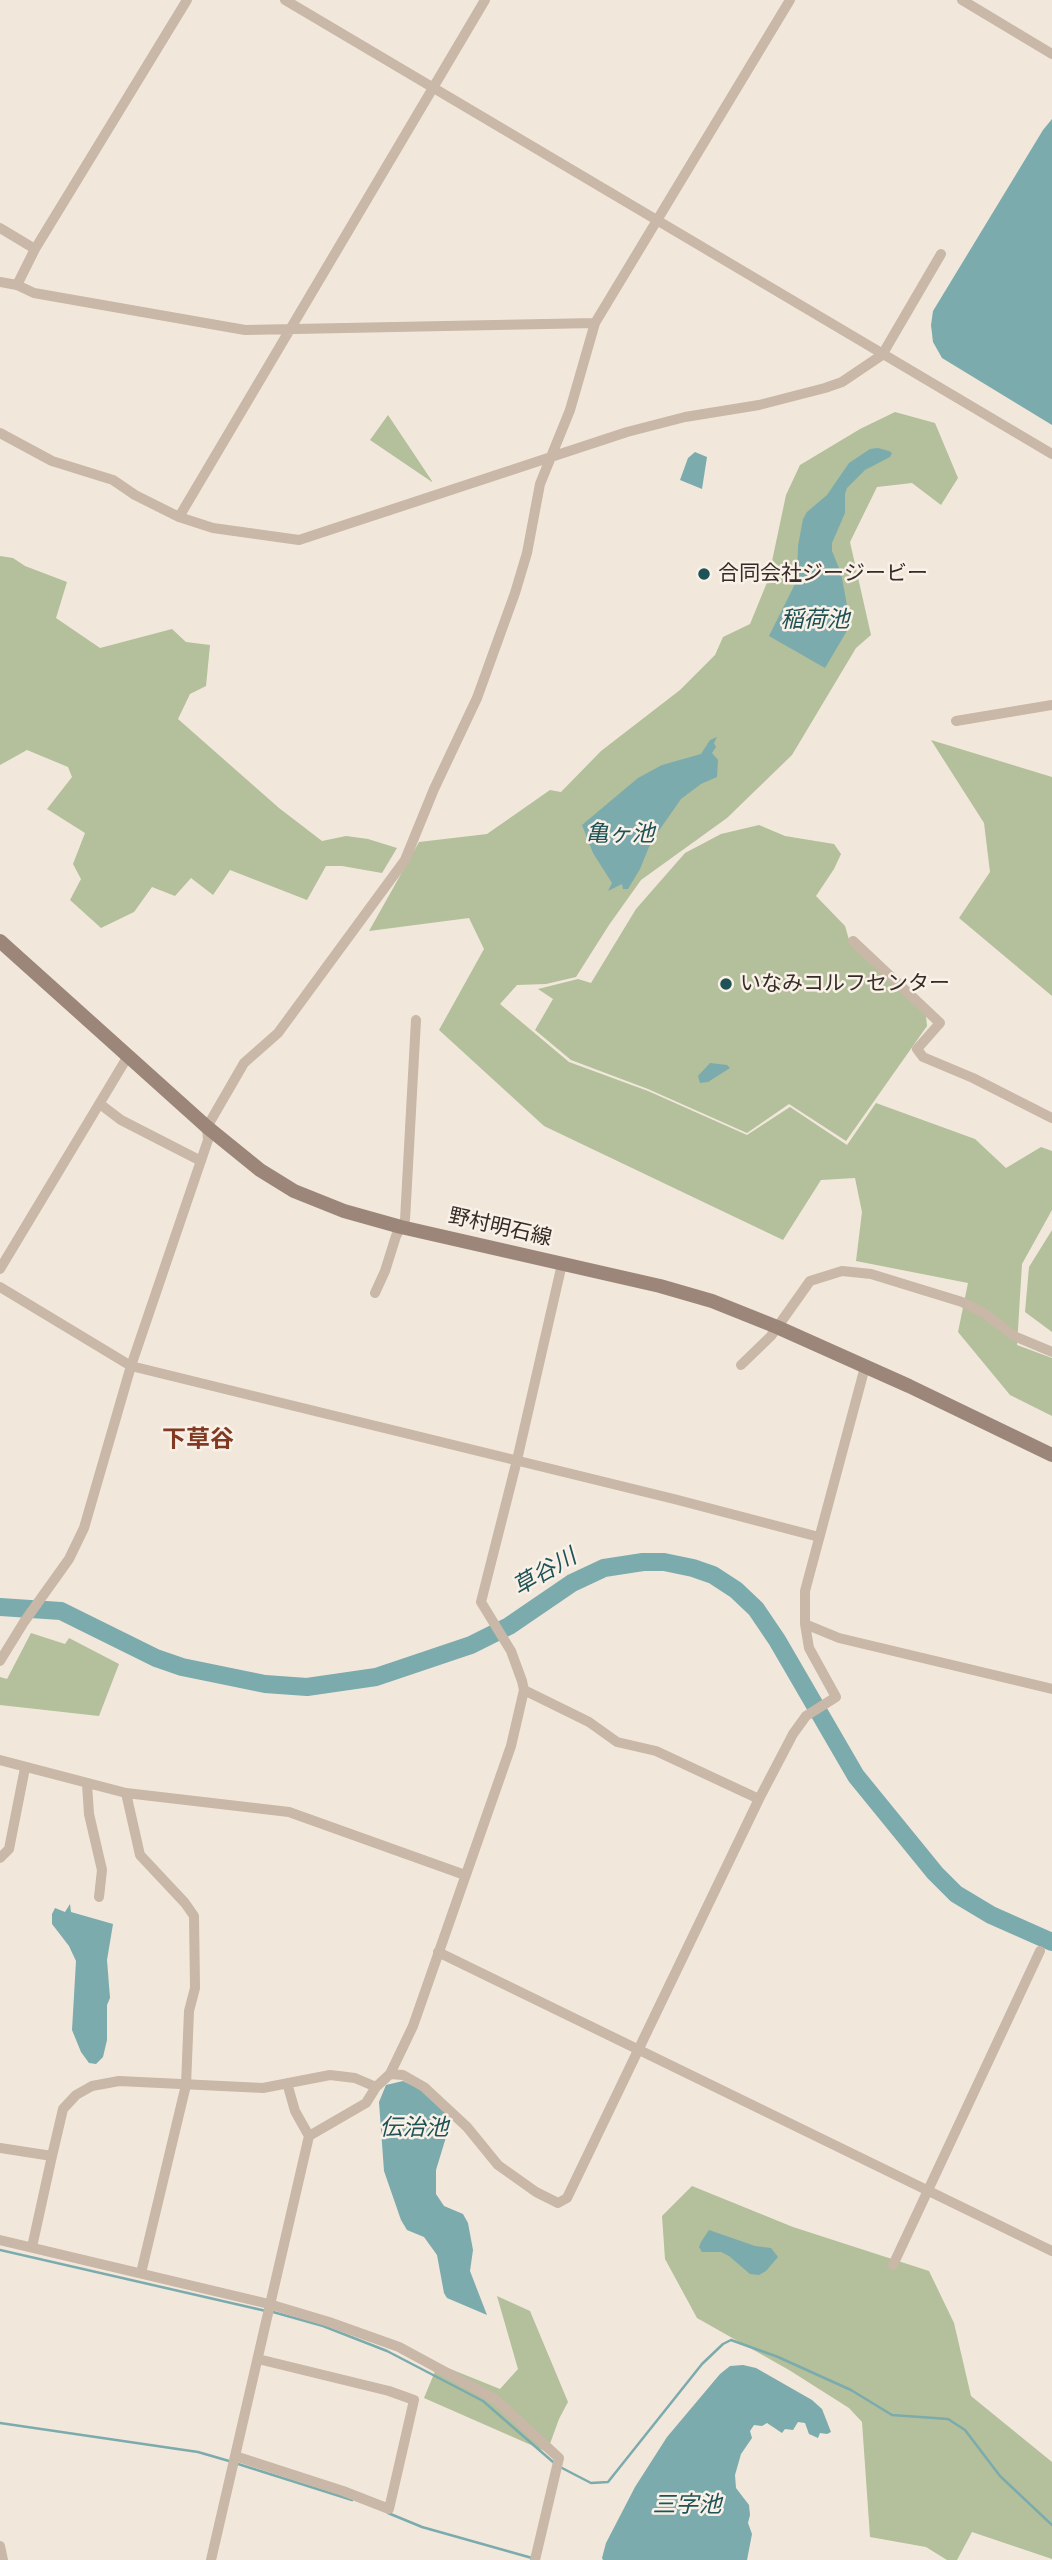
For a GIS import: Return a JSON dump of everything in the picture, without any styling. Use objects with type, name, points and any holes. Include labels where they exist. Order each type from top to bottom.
[{"type":"main road","name":"野村明石線","points":[[0,941],[207,1127],[260,1171],[294,1191],[401,1227],[660,1286],[712,1301],[777,1327],[1013,1434],[1052,1455]]},
{"type":"street","points":[[18,285],[35,249],[187,0]]},
{"type":"street","points":[[285,0],[1052,454]]},
{"type":"street","points":[[179,517],[485,0]]},
{"type":"street","points":[[0,1661],[69,1559],[84,1528],[131,1366],[208,1140],[207,1127],[244,1063],[278,1033],[405,860],[434,789],[477,698],[515,593],[527,553],[540,484],[570,410],[595,323],[790,0]]},
{"type":"street","points":[[962,0],[1052,54]]},
{"type":"street","points":[[0,228],[35,249]]},
{"type":"street","points":[[0,433],[52,461],[113,480],[135,495],[179,517],[212,528],[299,540],[651,425],[748,407],[842,382],[883,355],[941,254]]},
{"type":"street","points":[[0,282],[18,285],[34,293],[233,328],[289,330],[595,323]]},
{"type":"street","points":[[956,721],[1052,705]]},
{"type":"street","points":[[853,941],[940,1023],[917,1049],[923,1057],[973,1078],[1052,1118]]},
{"type":"street","points":[[375,1293],[405,1220],[416,1020]]},
{"type":"street","points":[[0,1269],[128,1056]]},
{"type":"street","points":[[100,1104],[121,1120],[201,1161]]},
{"type":"street","points":[[309,2136],[366,2103],[376,2087],[390,2074],[413,2026],[511,1746],[524,1690],[511,1651],[481,1602],[562,1264]]},
{"type":"street","points":[[741,1365],[771,1336],[810,1281],[842,1271],[871,1274],[962,1302],[984,1313],[1014,1336],[1052,1352]]},
{"type":"street","points":[[0,1287],[131,1366],[819,1536]]},
{"type":"street","points":[[390,2074],[403,2075],[424,2087],[467,2127],[498,2165],[536,2192],[558,2203],[567,2198],[758,1799],[793,1734],[806,1716],[836,1697],[809,1648],[805,1624],[805,1591],[865,1367]]},
{"type":"street","points":[[805,1624],[839,1638],[1052,1689]]},
{"type":"street","points":[[524,1690],[589,1722],[617,1742],[656,1751],[758,1799]]},
{"type":"street","points":[[0,1760],[126,1793],[289,1812],[465,1875]]},
{"type":"street","points":[[0,1858],[9,1849],[25,1768]]},
{"type":"street","points":[[87,1784],[89,1814],[102,1870],[99,1897]]},
{"type":"street","points":[[126,1793],[140,1855],[194,1916],[195,1987],[189,2011],[186,2085],[141,2273]]},
{"type":"street","points":[[893,2266],[926,2190],[1040,1951]]},
{"type":"street","points":[[438,1952],[1052,2251]]},
{"type":"street","points":[[32,2247],[63,2109],[76,2095],[92,2086],[119,2081],[262,2088],[330,2076],[355,2078],[376,2087]]},
{"type":"street","points":[[211,2560],[309,2136],[295,2111],[287,2083]]},
{"type":"street","points":[[0,2148],[52,2156]]},
{"type":"street","points":[[0,2240],[269,2304],[329,2322],[399,2347],[495,2399],[559,2458],[535,2560]]},
{"type":"street","points":[[235,2456],[373,2501],[389,2509],[414,2400],[389,2391],[258,2359]]},
{"type":"street","points":[[0,2546],[3,2560]]},
{"type":"green space","points":[[895,412],[935,423],[958,478],[941,505],[912,483],[877,487],[850,542],[871,635],[856,648],[792,755],[727,818],[641,880],[576,977],[546,984],[517,985],[500,1004],[569,1062],[648,1091],[747,1135],[790,1107],[847,1145],[876,1103],[975,1139],[1006,1168],[1041,1147],[1052,1151],[1052,1210],[1022,1264],[1017,1345],[1052,1358],[1052,1416],[1010,1395],[958,1332],[968,1283],[856,1261],[862,1212],[855,1178],[821,1180],[783,1240],[544,1126],[439,1030],[484,949],[469,918],[369,931],[419,842],[487,834],[550,790],[561,792],[601,751],[680,690],[715,655],[723,637],[750,624],[768,580],[786,495],[800,465],[860,429]]},
{"type":"green space","points":[[388,415],[432,481],[432,482],[370,440]]},
{"type":"green space","points":[[0,556],[13,558],[25,566],[67,582],[56,618],[100,648],[172,629],[186,642],[210,645],[206,686],[190,694],[178,719],[279,808],[322,841],[346,836],[368,839],[397,848],[382,873],[326,866],[307,900],[230,870],[213,895],[191,878],[175,896],[152,887],[134,912],[101,928],[70,900],[81,879],[73,864],[85,833],[47,809],[72,777],[68,767],[27,750],[0,765]]},
{"type":"green space","points":[[931,740],[1052,777],[1052,996],[959,918],[990,872],[984,823]]},
{"type":"green space","name":"いなみコルフセンター","points":[[759,825],[785,836],[834,844],[841,854],[816,896],[845,926],[850,943],[926,1016],[927,1026],[846,1141],[789,1104],[747,1133],[648,1089],[571,1060],[535,1030],[553,999],[538,989],[578,979],[591,983],[636,909],[685,853],[721,834]]},
{"type":"green space","points":[[1052,1230],[1052,1332],[1025,1312],[1029,1267]]},
{"type":"green space","points":[[31,1633],[65,1644],[69,1638],[119,1664],[99,1716],[0,1705],[0,1677],[7,1679]]},
{"type":"green space","points":[[692,2186],[793,2227],[929,2271],[954,2323],[971,2396],[1052,2462],[1052,2559],[972,2532],[957,2560],[947,2560],[926,2547],[870,2537],[862,2422],[849,2408],[789,2370],[697,2318],[665,2259],[662,2216]]},
{"type":"green space","points":[[497,2296],[530,2311],[568,2402],[547,2452],[424,2398],[438,2364],[500,2389],[518,2369]]},
{"type":"water","points":[[1052,119],[1052,425],[942,358],[933,342],[931,325],[933,311]]},
{"type":"water","name":"稲荷池","points":[[878,448],[892,453],[890,457],[865,470],[847,488],[845,513],[832,543],[849,616],[848,629],[825,668],[769,636],[797,580],[798,546],[807,512],[827,495],[849,463],[870,449]]},
{"type":"water","points":[[695,452],[707,457],[702,489],[680,480],[688,458]]},
{"type":"water","name":"亀ヶ池","points":[[717,737],[712,753],[718,760],[717,777],[701,784],[681,799],[651,842],[628,889],[623,889],[622,884],[608,891],[612,883],[593,853],[582,825],[638,778],[662,765],[701,754],[710,740]]},
{"type":"water","points":[[710,1063],[727,1065],[730,1068],[708,1082],[700,1083],[698,1076]]},
{"type":"water","points":[[70,1904],[71,1912],[113,1924],[107,1960],[110,1998],[107,2005],[107,2040],[103,2057],[96,2064],[89,2063],[81,2052],[72,2030],[76,1961],[69,1946],[52,1924],[55,1908],[65,1912]]},
{"type":"water","name":"伝治池","points":[[403,2081],[426,2092],[450,2118],[436,2170],[436,2194],[444,2206],[463,2214],[468,2223],[473,2250],[470,2271],[487,2315],[447,2298],[437,2255],[424,2237],[407,2230],[401,2220],[384,2171],[379,2102],[386,2085]]},
{"type":"water","points":[[709,2230],[755,2246],[771,2248],[778,2257],[766,2271],[759,2275],[750,2274],[721,2252],[702,2252],[699,2247]]},
{"type":"water","name":"三字池","points":[[730,2366],[756,2368],[812,2400],[822,2409],[831,2432],[820,2433],[818,2438],[809,2434],[805,2423],[798,2422],[793,2430],[785,2429],[782,2433],[767,2423],[762,2426],[754,2425],[750,2431],[752,2438],[741,2454],[735,2475],[736,2488],[749,2505],[748,2523],[752,2534],[747,2560],[603,2560],[606,2543],[635,2487],[667,2437],[720,2374]]},
{"type":"waterway","name":"草谷川","points":[[0,1607],[61,1611],[156,1658],[182,1667],[265,1684],[307,1687],[376,1677],[471,1645],[509,1626],[572,1583],[604,1568],[643,1562],[664,1562],[693,1568],[713,1575],[736,1590],[756,1609],[856,1776],[935,1873],[956,1894],[991,1915],[1052,1942]]},
{"type":"waterway","points":[[0,2250],[266,2311]]},
{"type":"waterway","points":[[273,2312],[323,2326],[387,2351],[483,2401],[553,2462]]},
{"type":"waterway","points":[[562,2468],[591,2483],[608,2482],[702,2364],[731,2340],[778,2357],[851,2390],[892,2415],[948,2419],[965,2430],[1000,2476],[1052,2525]]},
{"type":"waterway","points":[[0,2423],[198,2452],[229,2461]]},
{"type":"waterway","points":[[235,2463],[352,2500]]},
{"type":"waterway","points":[[388,2513],[422,2527],[532,2558]]},
{"type":"place","name":"合同会社ジージービー","points":[[704,574]]},
{"type":"place","name":"いなみコルフセンター","points":[[726,984]]},
{"type":"district","name":"下草谷","points":[[198,1441]]}]
